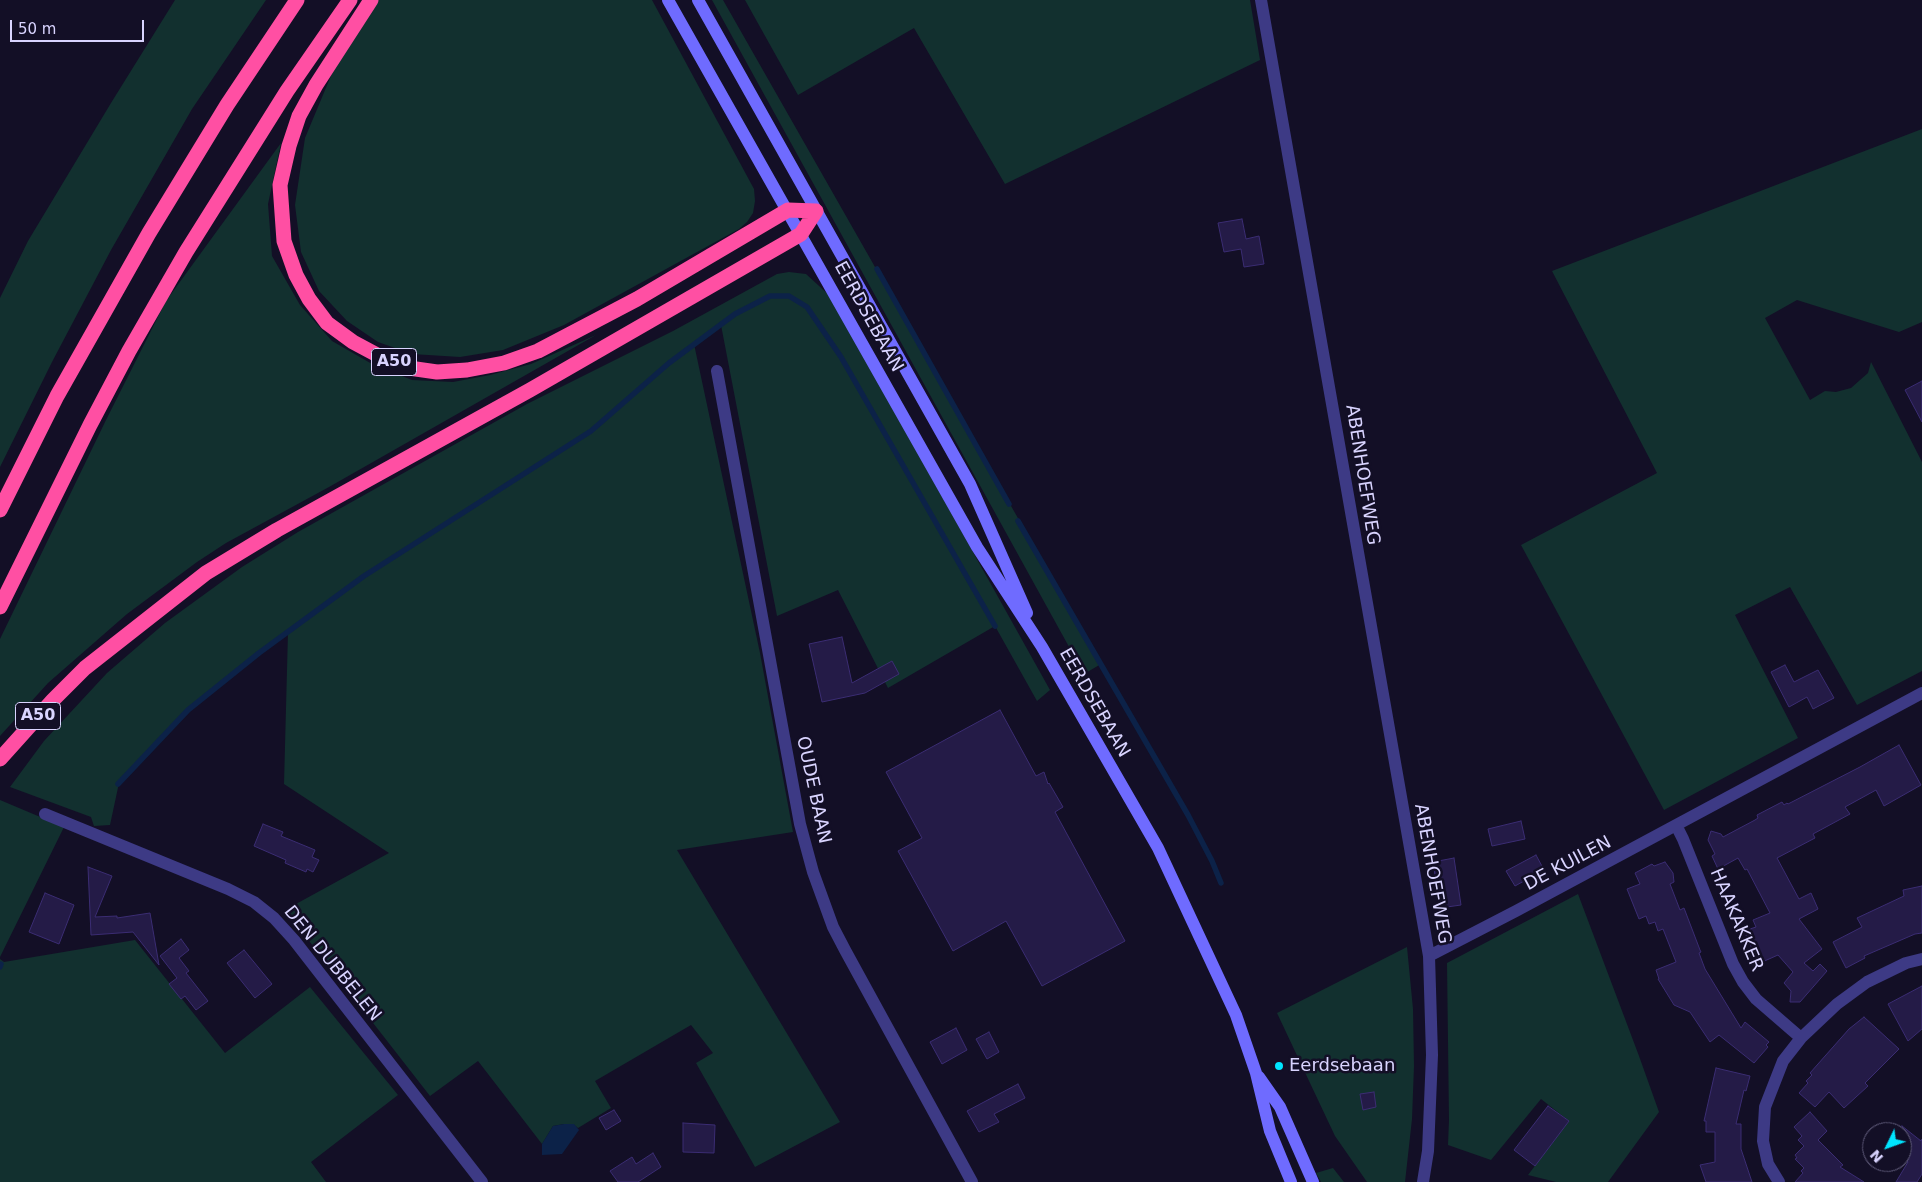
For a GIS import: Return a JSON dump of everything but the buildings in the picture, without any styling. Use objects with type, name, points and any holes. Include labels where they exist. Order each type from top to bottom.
[{"type":"highway","points":[[0,510],[57,396],[135,257],[227,105],[297,0]]},
{"type":"highway","points":[[0,607],[90,425],[129,351],[286,91],[350,0]]},
{"type":"highway","name":"A50","points":[[371,0],[316,85],[299,116],[289,146],[280,185],[284,241],[296,275],[309,299],[328,323],[353,342],[382,357],[409,368],[437,372],[467,370],[504,363],[538,352],[637,299],[788,210]]},
{"type":"highway","points":[[788,210],[816,211]]},
{"type":"highway","points":[[801,234],[816,211]]},
{"type":"highway","name":"A50","points":[[4,754],[85,668],[206,574],[277,530],[530,390],[801,234]]},
{"type":"main road","name":"EERDSEBAAN","points":[[668,0],[977,547],[1042,647],[1158,848],[1236,1015],[1256,1073],[1270,1131],[1291,1182]]},
{"type":"main road","name":"EERDSEBAAN","points":[[698,0],[970,484],[1042,647]]},
{"type":"main road","name":"EERDSEBAAN","points":[[1256,1073],[1280,1107],[1313,1182]]},
{"type":"street","name":"ABENHOEFWEG","points":[[1261,0],[1429,956]]},
{"type":"street","name":"OUDE BAAN","points":[[717,371],[800,824],[812,872],[833,926],[845,950],[972,1182]]},
{"type":"street","name":"DE KUILEN","points":[[1429,956],[1922,693]]},
{"type":"street","name":"DEN DUBBELEN","points":[[44,814],[228,889],[254,902],[274,918],[294,940],[482,1182]]},
{"type":"street","name":"HAAKAKKER","points":[[1676,825],[1733,964],[1743,982],[1756,999],[1802,1038]]},
{"type":"street","points":[[1423,1182],[1428,1151],[1432,1055],[1429,956]]},
{"type":"street","points":[[1779,1182],[1768,1164],[1763,1141],[1765,1107],[1783,1061],[1802,1038],[1837,1004],[1867,982],[1906,963],[1922,958]]},
{"type":"green space","points":[[175,0],[266,0],[192,109],[111,250],[52,362],[0,467],[0,298],[28,241]]},
{"type":"green space","points":[[378,0],[652,0],[754,189],[753,213],[739,229],[564,325],[503,350],[460,357],[412,354],[378,342],[347,321],[319,291],[301,252],[295,205],[305,138],[333,71]]},
{"type":"green space","points":[[712,0],[723,0],[1101,664],[1084,674]]},
{"type":"green space","points":[[745,0],[1250,0],[1260,60],[1005,184],[914,28],[798,95]]},
{"type":"green space","points":[[1922,129],[1922,322],[1899,332],[1797,300],[1765,318],[1810,400],[1825,391],[1836,392],[1851,388],[1868,373],[1871,362],[1922,462],[1922,671],[1857,705],[1790,587],[1735,615],[1798,738],[1664,810],[1521,545],[1657,473],[1552,271]]},
{"type":"green space","points":[[281,143],[268,204],[272,256],[300,305],[332,341],[372,364],[412,380],[453,382],[531,364],[596,335],[329,487],[226,543],[197,562],[127,614],[48,683],[0,736],[0,639],[166,301]]},
{"type":"green space","points":[[789,272],[806,274],[830,296],[1050,690],[1037,701],[995,626],[888,688],[838,590],[777,616],[721,325],[694,344],[760,653],[793,832],[677,850],[840,1122],[755,1167],[696,1063],[713,1053],[691,1025],[595,1081],[611,1108],[578,1128],[573,1124],[553,1126],[542,1144],[478,1061],[430,1096],[285,910],[389,853],[284,784],[288,632],[191,707],[150,747],[119,783],[110,825],[94,826],[91,817],[10,787],[44,741],[107,673],[165,623],[242,567],[298,532],[527,404],[673,331],[777,274]]},
{"type":"green space","points":[[0,800],[64,827],[0,957]]},
{"type":"green space","points":[[1578,894],[1659,1112],[1608,1182],[1556,1182],[1528,1175],[1569,1121],[1541,1099],[1491,1160],[1448,1145],[1447,963]]},
{"type":"green space","points":[[135,940],[225,1053],[310,987],[398,1095],[311,1162],[326,1182],[0,1182],[0,959],[4,962]]},
{"type":"green space","points":[[1407,947],[1413,1009],[1414,1066],[1412,1119],[1405,1182],[1367,1182],[1335,1136],[1277,1013]]},
{"type":"green space","points":[[1333,1168],[1344,1182],[1321,1182],[1316,1173]]},
{"type":"water","points":[[574,1124],[579,1130],[562,1154],[542,1155],[542,1144],[553,1126]]},
{"type":"waterway","points":[[877,269],[1009,504]]},
{"type":"waterway","points":[[118,784],[188,710],[259,653],[364,576],[591,431],[669,363],[735,314],[770,296],[789,296],[807,307],[841,357],[995,626]]},
{"type":"waterway","points":[[1018,521],[1188,815],[1212,861],[1221,883]]},
{"type":"place","name":"Eerdsebaan","points":[[1279,1066]]}]
